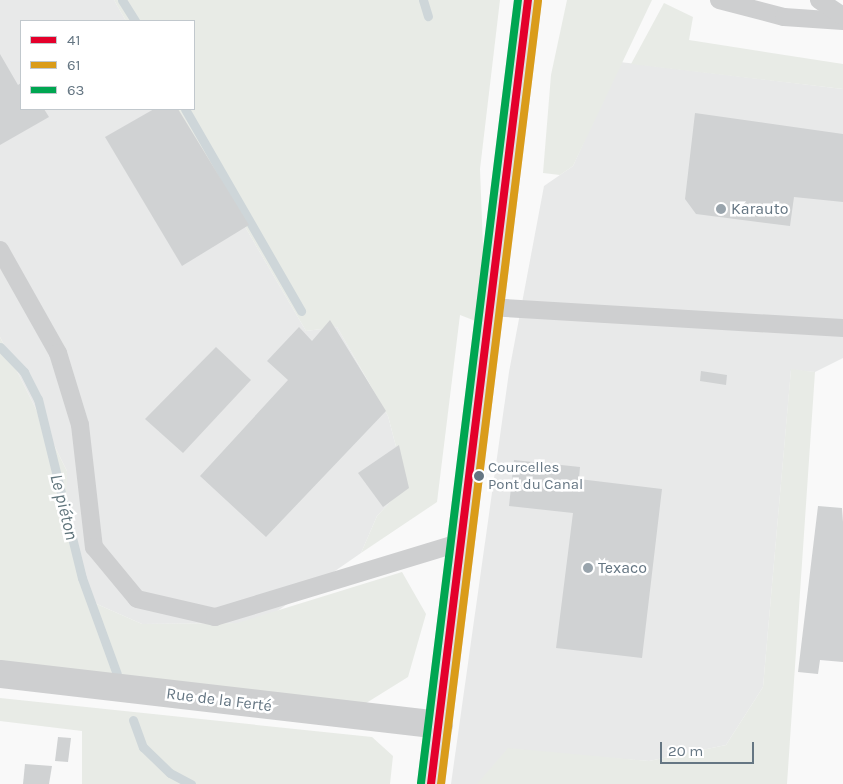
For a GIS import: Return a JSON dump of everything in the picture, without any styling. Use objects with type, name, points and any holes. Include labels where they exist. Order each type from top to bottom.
[{"type":"main road","points":[[431,784],[458,542],[528,0]]},
{"type":"street","name":"Rue de la Ferté","points":[[0,674],[439,725]]},
{"type":"lane","points":[[719,0],[784,17],[843,21]]},
{"type":"lane","points":[[819,0],[843,16]]},
{"type":"lane","points":[[0,250],[63,371],[80,425],[94,547],[137,599],[215,617],[458,542]]},
{"type":"lane","points":[[488,307],[843,328]]},
{"type":"shaded area","points":[[0,0],[114,0],[125,20],[20,20],[20,110],[177,110],[306,331],[337,327],[388,416],[406,485],[377,516],[361,553],[260,623],[142,624],[90,601],[63,540],[67,471],[0,337]]},
{"type":"shaded area","points":[[114,0],[500,0],[480,169],[486,325],[460,315],[437,502],[361,553],[377,516],[406,485],[388,416],[337,327],[306,331],[177,110],[195,110],[195,20],[125,20]]},
{"type":"shaded area","points":[[567,0],[652,0],[573,166],[560,175],[543,173],[551,75]]},
{"type":"shaded area","points":[[664,3],[693,17],[689,40],[843,64],[843,89],[631,64]]},
{"type":"shaded area","points":[[620,62],[843,89],[843,358],[815,372],[791,370],[763,687],[726,745],[649,761],[596,757],[481,784],[451,784],[509,372],[544,186],[573,166]]},
{"type":"shaded area","points":[[0,337],[67,471],[66,521],[90,601],[142,624],[237,623],[402,572],[426,614],[408,677],[347,715],[0,674]]},
{"type":"shaded area","points":[[791,369],[815,372],[787,784],[477,784],[508,748],[649,761],[726,745],[763,687]]},
{"type":"shaded area","points":[[0,698],[372,737],[393,756],[390,784],[82,784],[82,731],[0,721]]},
{"type":"building","points":[[0,54],[18,85],[20,84],[20,110],[45,110],[49,117],[0,145]]},
{"type":"building","points":[[152,110],[179,110],[249,225],[182,266],[105,137]]},
{"type":"building","points":[[695,113],[843,134],[843,202],[794,197],[790,226],[696,214],[685,199]]},
{"type":"building","points":[[330,320],[386,411],[266,537],[200,476],[288,380],[267,361],[299,327],[312,341]]},
{"type":"building","points":[[216,347],[251,380],[183,453],[145,419]]},
{"type":"building","points":[[701,371],[727,375],[726,385],[700,381]]},
{"type":"building","points":[[399,445],[409,488],[383,507],[358,473]]},
{"type":"building","points":[[514,460],[580,467],[579,479],[662,489],[642,658],[556,648],[573,513],[509,506]]},
{"type":"building","points":[[818,506],[842,508],[843,662],[820,660],[818,674],[798,672]]},
{"type":"building","points":[[58,737],[71,738],[68,762],[55,761]]},
{"type":"building","points":[[25,764],[52,766],[49,784],[23,784]]},
{"type":"waterway","points":[[122,0],[134,20]]},
{"type":"waterway","points":[[423,0],[428,16]]},
{"type":"waterway","points":[[186,110],[301,311]]},
{"type":"waterway","name":"Le piéton","points":[[0,347],[24,372],[38,399],[82,578],[117,674]]},
{"type":"waterway","name":"Le piéton","points":[[133,720],[143,747],[170,773],[191,784]]},
{"type":"transit line","name":"63","points":[[421,783],[518,0]]},
{"type":"transit line","name":"41","points":[[431,784],[528,0]]},
{"type":"transit line","name":"61","points":[[441,784],[538,1]]},
{"type":"place","name":"Karauto","points":[[721,209]]},
{"type":"place","name":"Courcelles Pont du Canal","points":[[479,476]]},
{"type":"place","name":"Texaco","points":[[588,568]]}]
